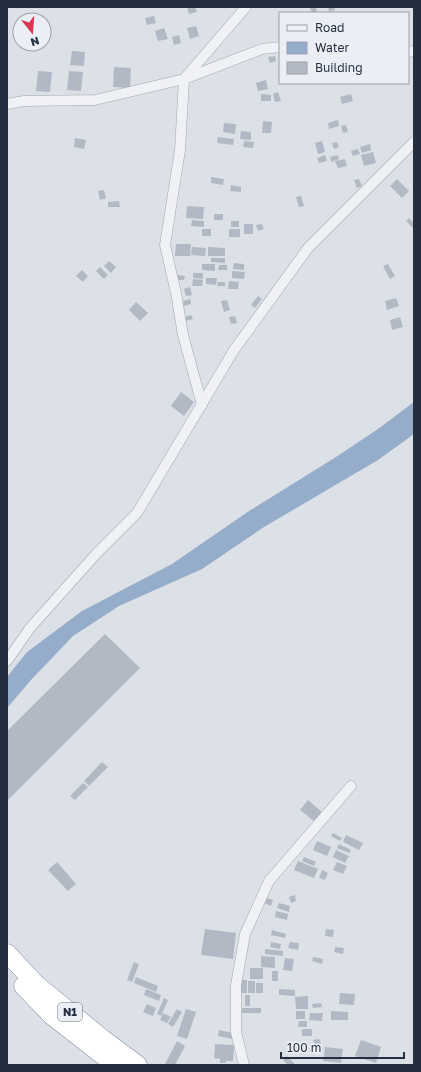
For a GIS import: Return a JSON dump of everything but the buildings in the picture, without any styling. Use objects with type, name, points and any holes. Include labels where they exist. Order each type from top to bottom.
[{"type":"highway","name":"N1","points":[[7,953],[36,984],[103,1039],[138,1065]]},
{"type":"highway","name":"N1","points":[[7,969],[52,1016],[115,1065]]},
{"type":"street","points":[[202,405],[183,335],[176,293],[165,245],[180,150],[184,79],[246,7]]},
{"type":"street","points":[[7,104],[24,101],[95,100],[184,79],[262,49],[279,47]]},
{"type":"street","points":[[7,661],[30,628],[97,553],[137,512],[234,350],[308,248],[414,142]]},
{"type":"street","points":[[244,1065],[236,1032],[236,984],[245,934],[269,881],[351,786]]},
{"type":"water","points":[[414,402],[414,434],[378,460],[264,527],[202,569],[119,606],[73,636],[31,680],[7,708],[7,677],[27,652],[82,611],[172,564],[249,511],[378,429]]}]
